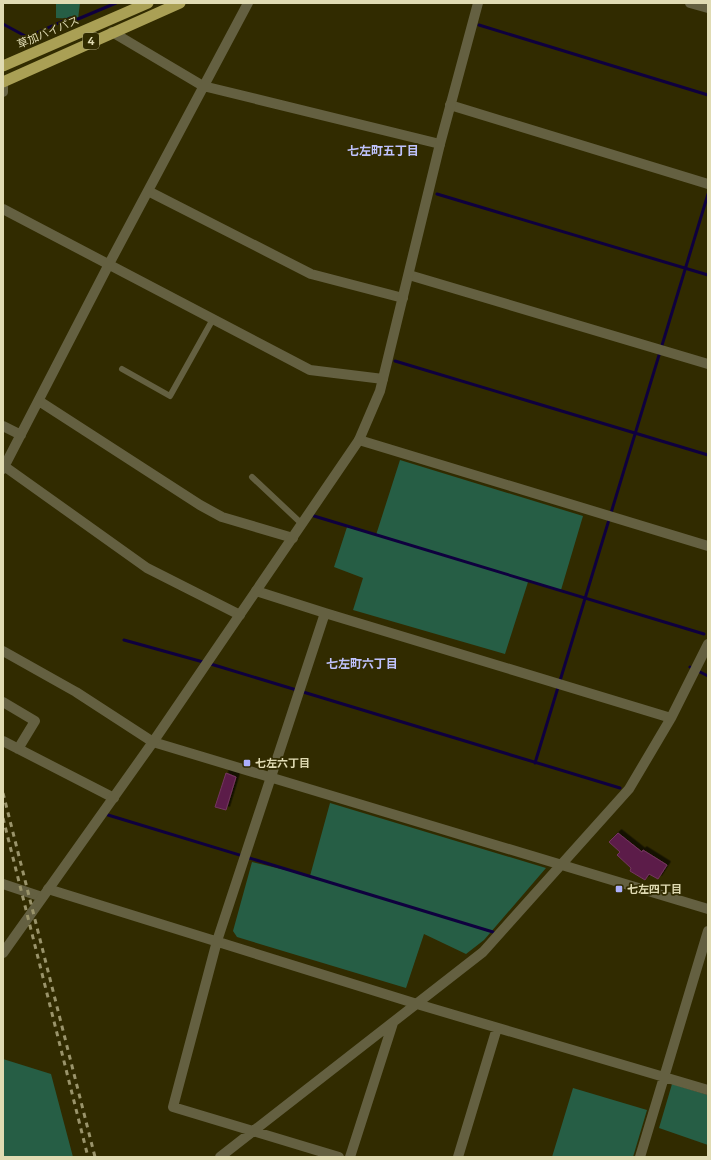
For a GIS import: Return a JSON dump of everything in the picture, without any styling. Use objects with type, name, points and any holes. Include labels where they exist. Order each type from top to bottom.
[{"type":"highway","name":"草加バイパス","points":[[3,66],[148,3]]},
{"type":"highway","name":"4","points":[[3,83],[112,32],[180,3]]},
{"type":"street","points":[[240,615],[147,568],[4,468],[108,264],[248,3]]},
{"type":"street","points":[[3,953],[153,742],[359,440],[380,391],[440,144],[478,3]]},
{"type":"street","points":[[690,3],[708,8]]},
{"type":"street","points":[[112,32],[203,86],[440,144]]},
{"type":"street","points":[[3,83],[3,92]]},
{"type":"street","points":[[450,106],[708,184]]},
{"type":"street","points":[[148,191],[311,274],[403,298]]},
{"type":"street","points":[[3,209],[310,370],[383,379]]},
{"type":"street","points":[[409,276],[708,364]]},
{"type":"street","points":[[39,401],[200,505],[222,517],[293,538]]},
{"type":"street","points":[[3,426],[20,435]]},
{"type":"street","points":[[359,440],[708,546]]},
{"type":"street","points":[[256,591],[671,718]]},
{"type":"street","points":[[324,613],[217,941],[173,1107],[339,1157]]},
{"type":"street","points":[[220,1157],[483,952],[629,789],[671,718],[708,644]]},
{"type":"street","points":[[3,651],[76,692],[153,742],[708,909]]},
{"type":"street","points":[[3,702],[35,721],[18,749]]},
{"type":"street","points":[[3,741],[114,798]]},
{"type":"street","points":[[3,884],[45,893],[217,941],[417,1004],[708,1090]]},
{"type":"street","points":[[640,1157],[708,931]]},
{"type":"street","points":[[350,1157],[393,1023]]},
{"type":"street","points":[[458,1157],[497,1028]]},
{"type":"lane","points":[[122,369],[170,396],[213,319]]},
{"type":"lane","points":[[252,477],[302,524]]},
{"type":"green space","points":[[56,3],[80,3],[78,19],[56,18]]},
{"type":"green space","points":[[400,460],[583,516],[561,590],[528,582],[505,654],[353,610],[363,578],[334,567],[347,527],[376,535]]},
{"type":"green space","points":[[330,803],[546,868],[484,940],[466,954],[424,934],[406,988],[237,937],[233,931],[252,862],[310,876]]},
{"type":"green space","points":[[3,1059],[51,1074],[73,1157],[3,1157]]},
{"type":"green space","points":[[672,1084],[708,1095],[708,1145],[659,1128]]},
{"type":"green space","points":[[573,1088],[647,1110],[633,1157],[552,1157]]},
{"type":"building","points":[[226,773],[236,777],[226,810],[215,807]]},
{"type":"building","points":[[618,833],[642,852],[643,850],[667,865],[658,879],[649,874],[645,880],[630,871],[631,868],[617,855],[620,852],[609,842]]},
{"type":"waterway","points":[[3,24],[27,37],[70,18],[78,19],[116,3]]},
{"type":"waterway","points":[[479,25],[708,95]]},
{"type":"waterway","points":[[437,194],[708,275]]},
{"type":"waterway","points":[[535,763],[708,194]]},
{"type":"waterway","points":[[395,361],[708,455]]},
{"type":"waterway","points":[[314,516],[704,634]]},
{"type":"waterway","points":[[124,640],[214,665],[620,788]]},
{"type":"waterway","points":[[690,667],[708,676]]},
{"type":"waterway","points":[[108,815],[493,932]]},
{"type":"railway","points":[[3,793],[95,1157]]},
{"type":"railway","points":[[3,818],[88,1157]]},
{"type":"place","name":"七左六丁目","points":[[247,763]]},
{"type":"place","name":"七左四丁目","points":[[619,889]]},
{"type":"district","name":"七左町五丁目","points":[[383,151]]},
{"type":"district","name":"七左町六丁目","points":[[362,664]]}]
